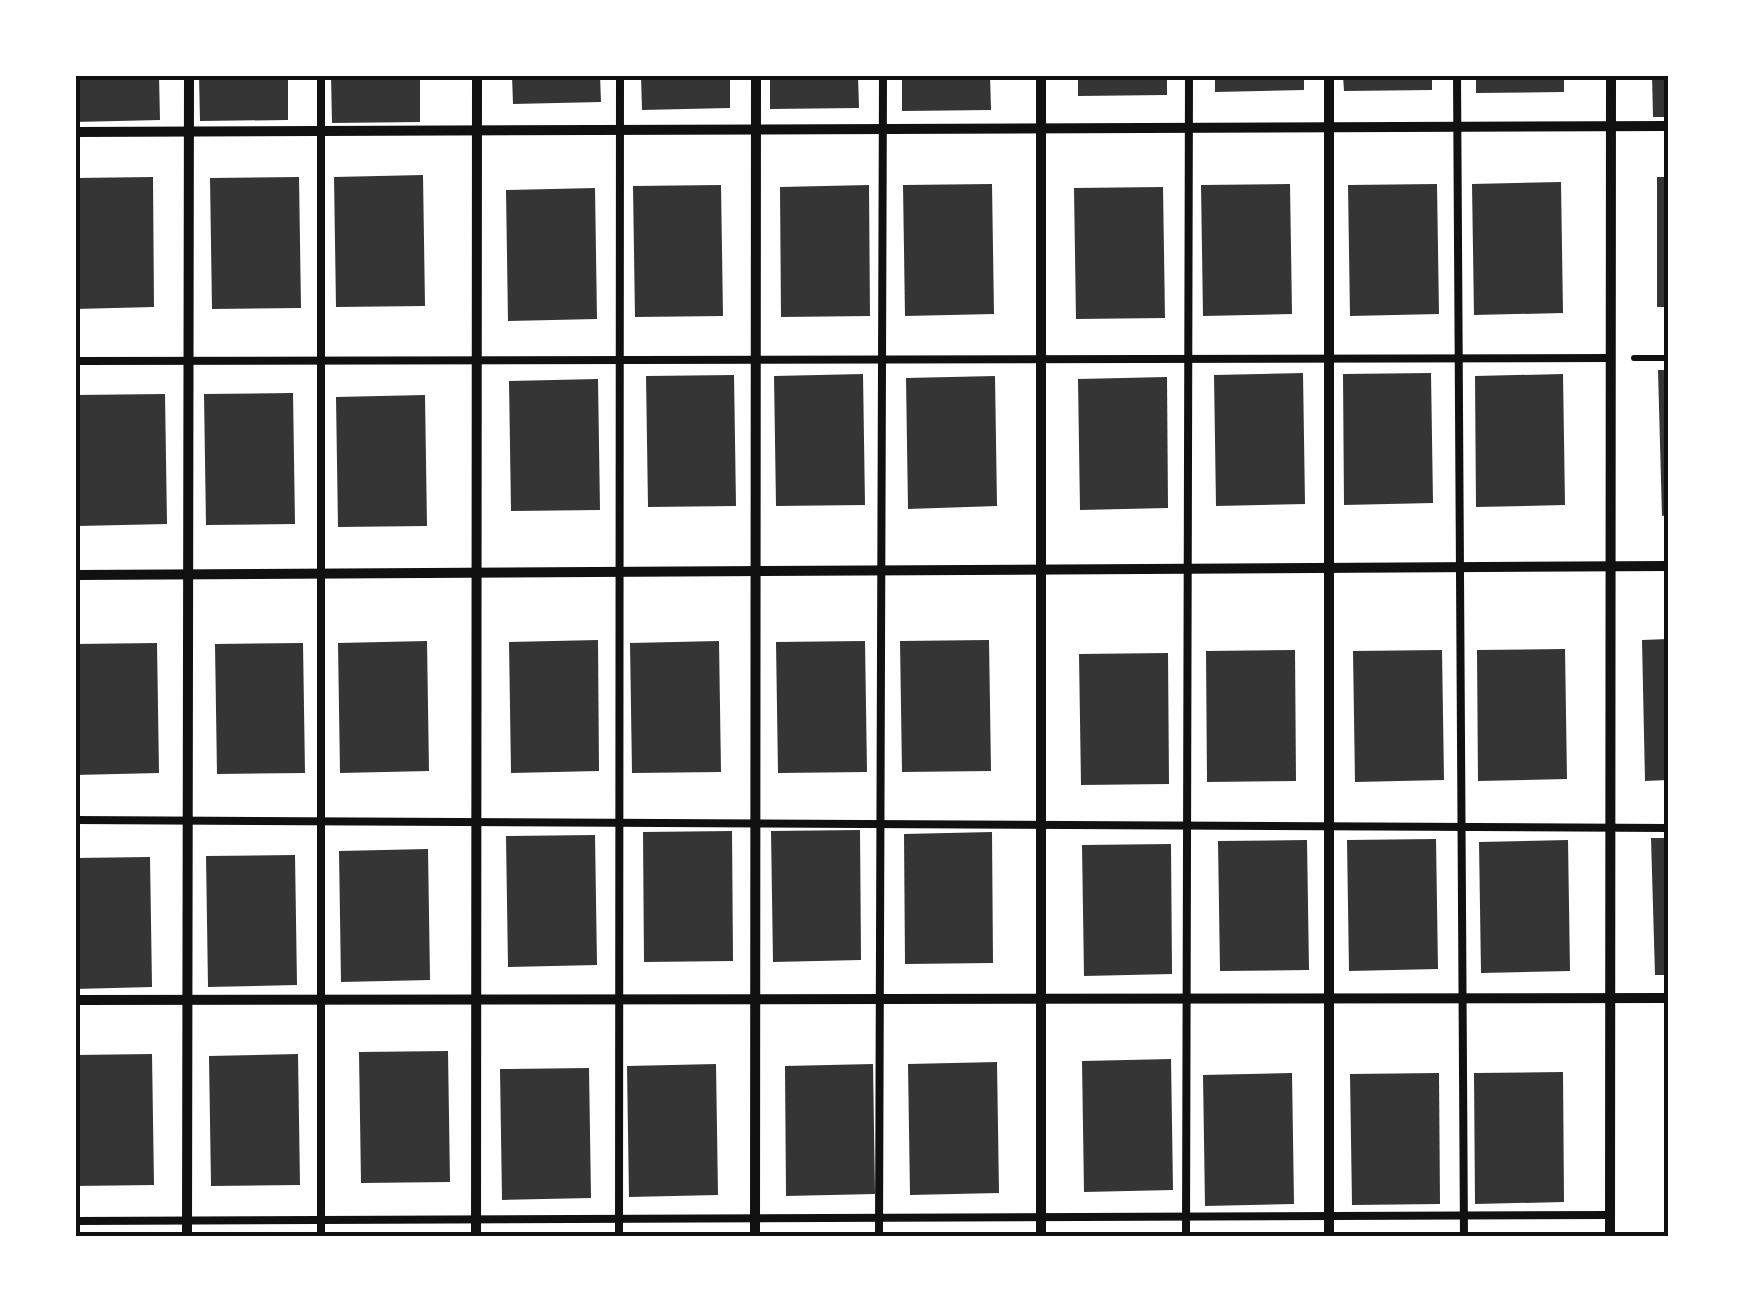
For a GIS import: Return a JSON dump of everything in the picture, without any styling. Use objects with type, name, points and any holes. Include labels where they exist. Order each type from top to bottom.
[{"type":"street","points":[[187,1237],[189,75]]},
{"type":"street","points":[[476,75],[476,1237]]},
{"type":"street","points":[[755,1237],[756,75]]},
{"type":"street","points":[[1040,1237],[1041,75]]},
{"type":"street","points":[[1329,75],[1329,1237]]},
{"type":"street","points":[[1610,1237],[1612,75]]},
{"type":"street","points":[[75,132],[1668,126]]},
{"type":"street","points":[[75,575],[1668,566]]},
{"type":"street","points":[[75,1000],[1668,998]]},
{"type":"lane","points":[[320,75],[321,1237]]},
{"type":"lane","points":[[619,1237],[620,75]]},
{"type":"lane","points":[[879,1237],[883,75]]},
{"type":"lane","points":[[1186,1237],[1189,75]]},
{"type":"lane","points":[[1457,75],[1464,1237]]},
{"type":"lane","points":[[75,360],[1610,358]]},
{"type":"lane","points":[[75,820],[1668,828]]},
{"type":"lane","points":[[75,1221],[1609,1215]]},
{"type":"building","points":[[75,75],[159,75],[160,120],[75,122]]},
{"type":"building","points":[[199,75],[288,75],[288,120],[200,121]]},
{"type":"building","points":[[331,75],[420,75],[420,122],[332,123]]},
{"type":"building","points":[[512,75],[600,75],[601,102],[513,104]]},
{"type":"building","points":[[641,75],[730,75],[730,108],[642,110]]},
{"type":"building","points":[[770,75],[858,75],[859,108],[770,109]]},
{"type":"building","points":[[902,75],[990,75],[991,110],[902,111]]},
{"type":"building","points":[[1078,75],[1167,75],[1167,95],[1078,96]]},
{"type":"building","points":[[1215,75],[1304,75],[1304,90],[1215,92]]},
{"type":"building","points":[[1343,75],[1432,75],[1432,90],[1344,91]]},
{"type":"building","points":[[1476,75],[1564,75],[1564,92],[1476,93]]},
{"type":"building","points":[[1652,75],[1668,75],[1668,117],[1653,117]]},
{"type":"building","points":[[423,175],[425,306],[336,307],[334,177]]},
{"type":"building","points":[[153,177],[154,307],[75,309],[75,178]]},
{"type":"building","points":[[299,177],[301,308],[212,309],[210,178]]},
{"type":"building","points":[[1657,177],[1668,177],[1668,307],[1657,307]]},
{"type":"building","points":[[1561,182],[1563,313],[1474,315],[1472,184]]},
{"type":"building","points":[[992,184],[994,314],[905,316],[903,185]]},
{"type":"building","points":[[1290,184],[1292,314],[1203,316],[1201,185]]},
{"type":"building","points":[[1437,184],[1439,314],[1350,316],[1348,185]]},
{"type":"building","points":[[721,185],[723,316],[635,317],[633,186]]},
{"type":"building","points":[[869,185],[870,316],[781,317],[780,187]]},
{"type":"building","points":[[1163,187],[1165,318],[1076,319],[1074,188]]},
{"type":"building","points":[[595,188],[597,319],[508,321],[506,190]]},
{"type":"building","points":[[1658,370],[1668,370],[1668,515],[1662,516]]},
{"type":"building","points":[[1303,373],[1305,504],[1216,506],[1214,375]]},
{"type":"building","points":[[1431,373],[1433,503],[1344,505],[1343,374]]},
{"type":"building","points":[[863,374],[865,505],[776,506],[774,376]]},
{"type":"building","points":[[1563,374],[1565,505],[1476,507],[1475,376]]},
{"type":"building","points":[[734,375],[736,506],[648,507],[646,376]]},
{"type":"building","points":[[995,376],[997,506],[908,509],[906,378]]},
{"type":"building","points":[[1167,377],[1168,508],[1080,510],[1078,379]]},
{"type":"building","points":[[598,379],[600,510],[511,511],[509,381]]},
{"type":"building","points":[[293,393],[295,524],[206,525],[204,394]]},
{"type":"building","points":[[165,394],[167,524],[78,526],[76,395]]},
{"type":"building","points":[[425,395],[427,526],[338,527],[336,397]]},
{"type":"building","points":[[1668,639],[1668,780],[1645,781],[1642,640]]},
{"type":"building","points":[[598,640],[599,771],[511,773],[509,642]]},
{"type":"building","points":[[989,640],[991,771],[902,772],[900,641]]},
{"type":"building","points":[[427,641],[429,771],[340,773],[338,643]]},
{"type":"building","points":[[719,641],[721,772],[632,773],[630,643]]},
{"type":"building","points":[[865,641],[867,772],[778,773],[776,642]]},
{"type":"building","points":[[157,643],[159,773],[75,775],[75,644]]},
{"type":"building","points":[[303,643],[305,773],[217,774],[215,644]]},
{"type":"building","points":[[1565,649],[1567,779],[1478,781],[1477,650]]},
{"type":"building","points":[[1295,650],[1296,781],[1207,782],[1206,651]]},
{"type":"building","points":[[1442,650],[1444,780],[1355,782],[1353,651]]},
{"type":"building","points":[[1168,653],[1169,784],[1081,785],[1079,654]]},
{"type":"building","points":[[860,830],[861,960],[773,962],[771,831]]},
{"type":"building","points":[[732,831],[733,961],[644,962],[643,832]]},
{"type":"building","points":[[992,832],[993,963],[905,964],[904,834]]},
{"type":"building","points":[[595,835],[597,965],[508,967],[506,836]]},
{"type":"building","points":[[1651,838],[1668,838],[1668,975],[1655,975]]},
{"type":"building","points":[[1436,839],[1438,969],[1349,971],[1347,840]]},
{"type":"building","points":[[1307,840],[1309,970],[1220,971],[1218,841]]},
{"type":"building","points":[[1568,840],[1570,971],[1481,973],[1479,842]]},
{"type":"building","points":[[1171,844],[1172,974],[1084,976],[1082,845]]},
{"type":"building","points":[[428,849],[430,980],[341,982],[339,851]]},
{"type":"building","points":[[295,855],[297,985],[208,987],[206,856]]},
{"type":"building","points":[[150,857],[152,987],[75,989],[75,858]]},
{"type":"building","points":[[448,1051],[450,1182],[361,1183],[359,1052]]},
{"type":"building","points":[[152,1054],[154,1185],[75,1186],[75,1055]]},
{"type":"building","points":[[298,1054],[300,1185],[211,1186],[209,1056]]},
{"type":"building","points":[[1171,1059],[1173,1190],[1084,1192],[1082,1061]]},
{"type":"building","points":[[997,1062],[999,1193],[910,1195],[908,1064]]},
{"type":"building","points":[[716,1064],[718,1195],[629,1197],[627,1066]]},
{"type":"building","points":[[873,1064],[875,1194],[786,1196],[785,1066]]},
{"type":"building","points":[[589,1068],[591,1198],[502,1200],[500,1069]]},
{"type":"building","points":[[1563,1072],[1564,1202],[1475,1204],[1474,1073]]},
{"type":"building","points":[[1292,1073],[1294,1204],[1205,1206],[1203,1075]]},
{"type":"building","points":[[1439,1073],[1440,1204],[1352,1205],[1350,1074]]}]
